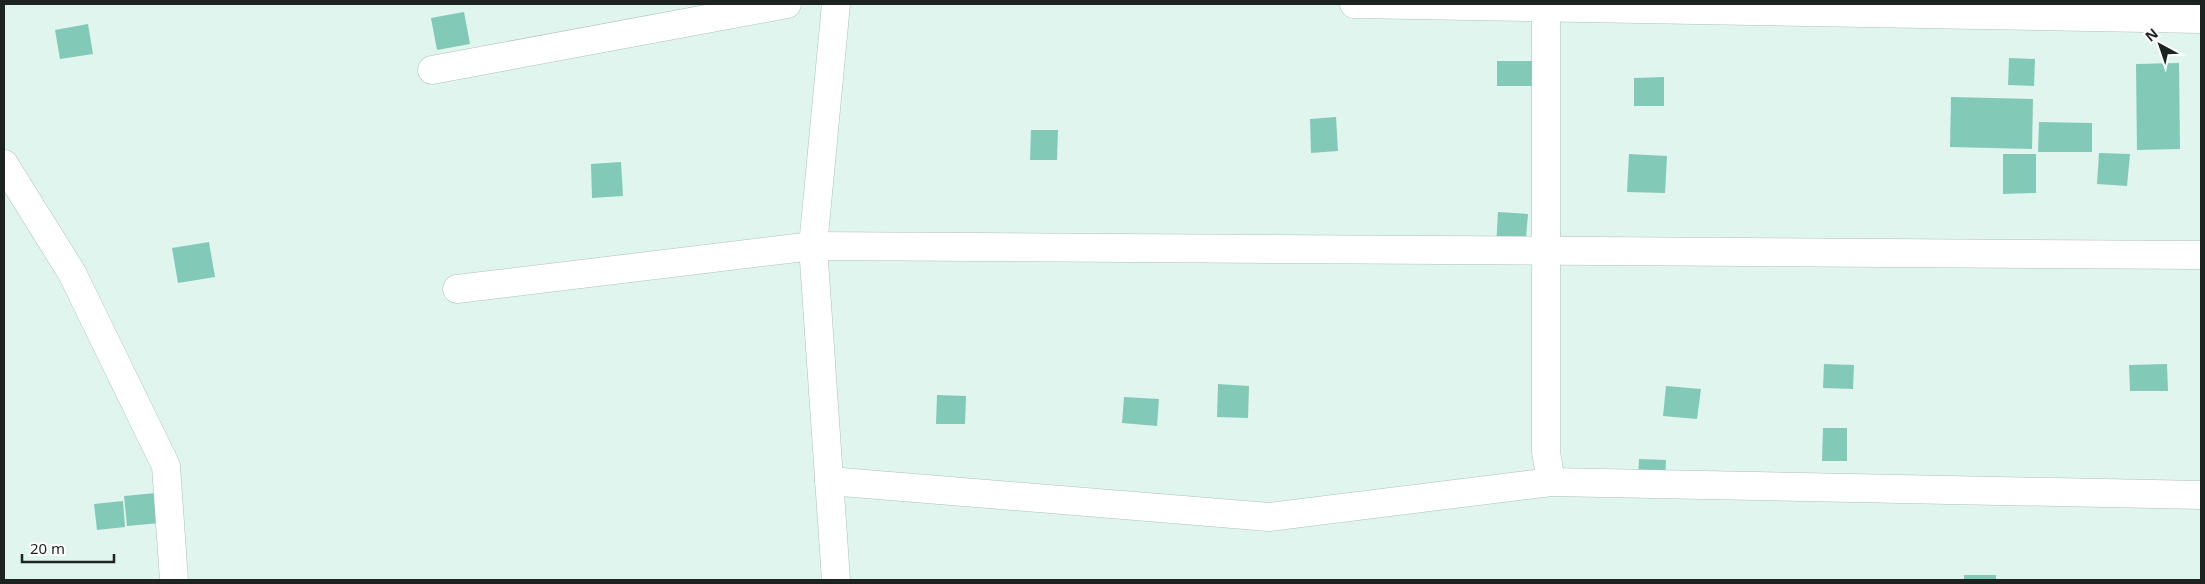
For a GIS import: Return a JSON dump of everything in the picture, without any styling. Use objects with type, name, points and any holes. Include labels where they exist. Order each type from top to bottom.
[{"type":"street","points":[[432,70],[787,4]]},
{"type":"street","points":[[836,4],[813,246],[836,580]]},
{"type":"street","points":[[1354,4],[2201,19]]},
{"type":"street","points":[[1546,6],[1546,452],[1551,482]]},
{"type":"street","points":[[4,164],[72,273],[166,466],[174,580]]},
{"type":"street","points":[[457,289],[813,246],[2201,254]]},
{"type":"street","points":[[829,481],[1269,517],[1551,482],[2201,495]]},
{"type":"building","points":[[464,12],[470,44],[437,50],[431,18]]},
{"type":"building","points":[[88,24],[93,54],[60,59],[55,30]]},
{"type":"building","points":[[2009,58],[2035,59],[2034,86],[2008,85]]},
{"type":"building","points":[[1497,61],[1533,61],[1533,86],[1497,86]]},
{"type":"building","points":[[2179,63],[2180,149],[2137,150],[2136,64]]},
{"type":"building","points":[[1664,77],[1664,106],[1634,106],[1634,78]]},
{"type":"building","points":[[1951,97],[2033,99],[2032,149],[1950,147]]},
{"type":"building","points":[[1336,117],[1338,151],[1311,153],[1310,119]]},
{"type":"building","points":[[2039,122],[2092,123],[2092,152],[2038,152]]},
{"type":"building","points":[[1031,130],[1058,130],[1057,160],[1030,160]]},
{"type":"building","points":[[2099,153],[2130,154],[2127,186],[2097,184]]},
{"type":"building","points":[[1629,154],[1667,156],[1665,193],[1627,192]]},
{"type":"building","points":[[2003,154],[2036,154],[2036,193],[2003,194]]},
{"type":"building","points":[[621,162],[623,196],[592,198],[591,164]]},
{"type":"building","points":[[1498,212],[1528,214],[1525,249],[1496,247]]},
{"type":"building","points":[[209,242],[215,277],[178,283],[172,248]]},
{"type":"building","points":[[1824,364],[1854,365],[1853,389],[1823,388]]},
{"type":"building","points":[[2167,364],[2168,391],[2130,391],[2129,365]]},
{"type":"building","points":[[1218,384],[1249,386],[1248,418],[1217,417]]},
{"type":"building","points":[[1666,386],[1701,389],[1697,419],[1663,416]]},
{"type":"building","points":[[937,395],[966,396],[965,424],[936,424]]},
{"type":"building","points":[[1124,397],[1159,399],[1157,426],[1122,423]]},
{"type":"building","points":[[1823,428],[1847,428],[1847,461],[1822,461]]},
{"type":"building","points":[[1639,459],[1666,460],[1665,482],[1638,481]]},
{"type":"building","points":[[156,493],[160,523],[127,526],[124,496]]},
{"type":"building","points":[[123,501],[125,527],[97,530],[94,504]]},
{"type":"building","points":[[1964,575],[1996,575],[1996,580],[1964,580]]}]
